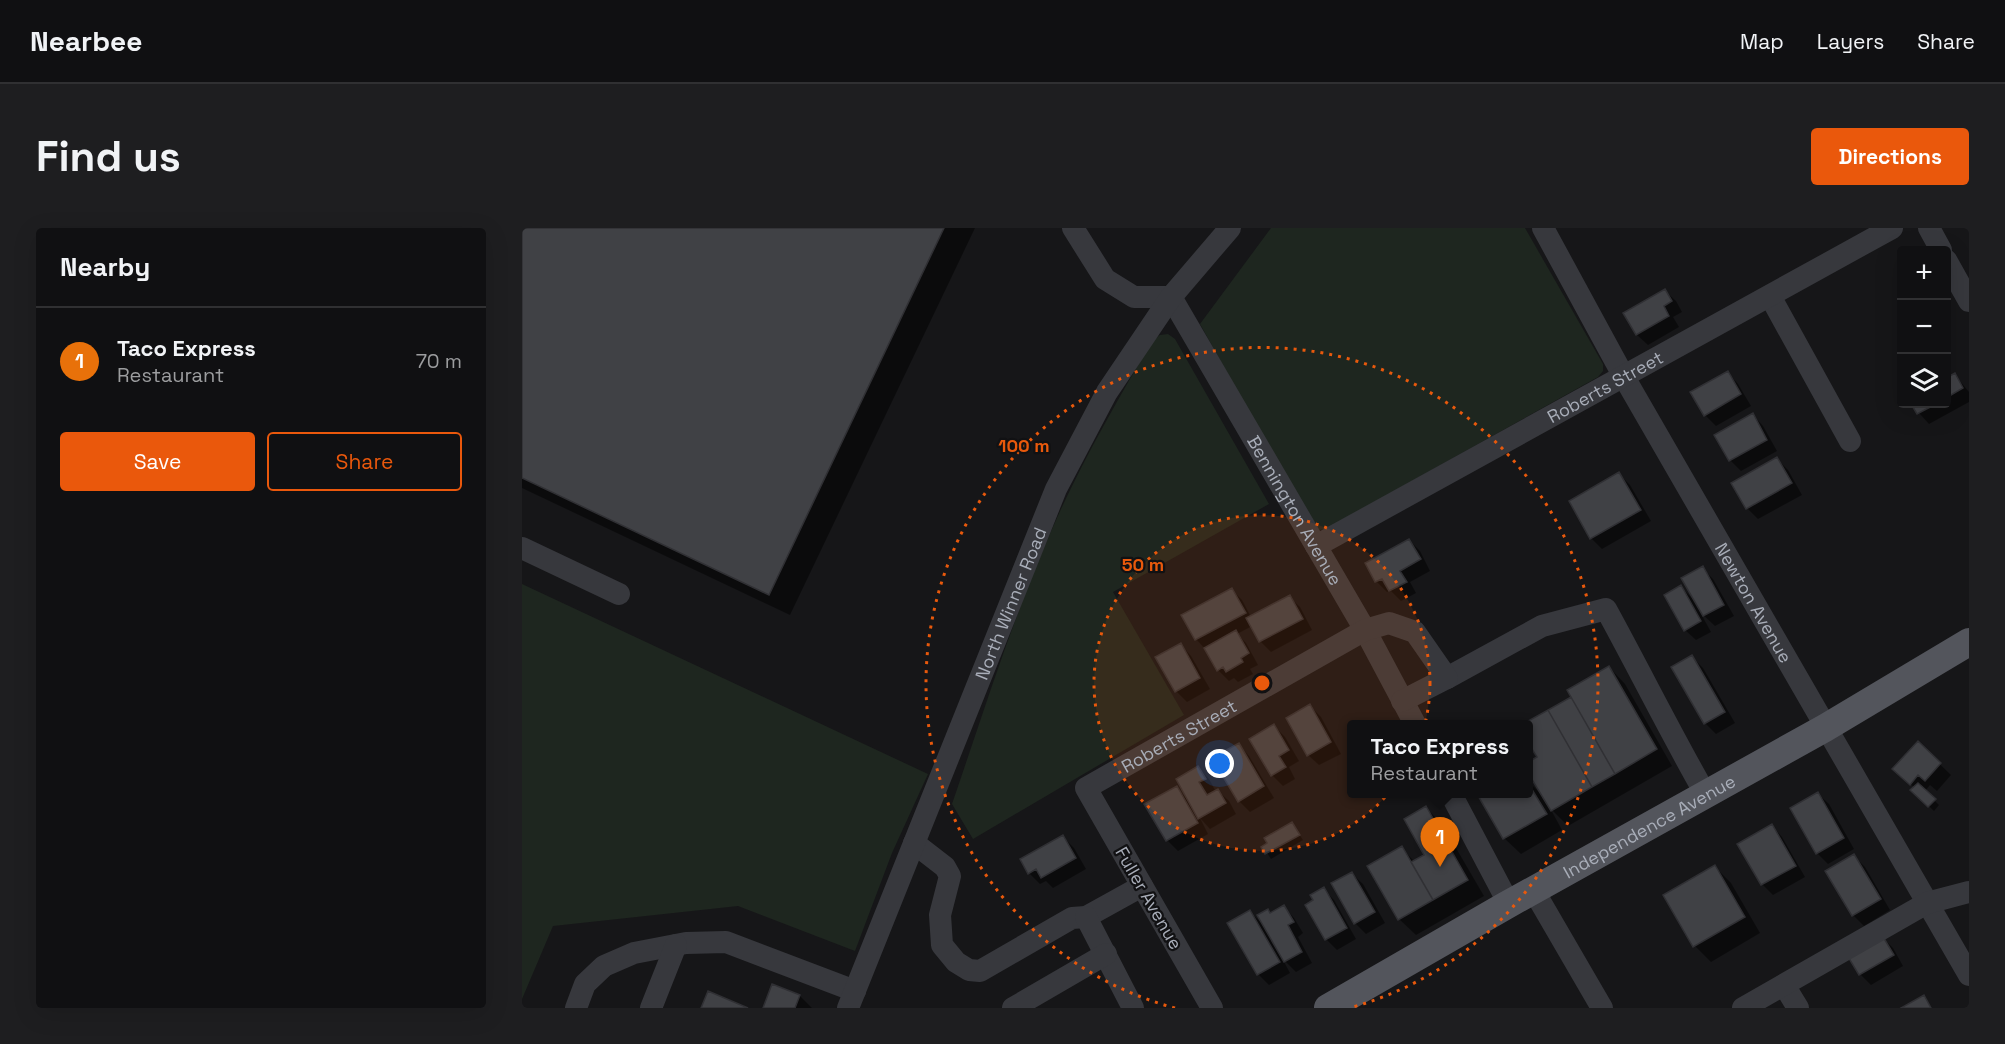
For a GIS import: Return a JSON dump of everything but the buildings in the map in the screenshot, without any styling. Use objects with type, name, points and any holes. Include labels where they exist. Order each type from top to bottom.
[{"type":"main road","name":"Independence Avenue","points":[[1328,1008],[1825,728],[1969,642]]},
{"type":"street","points":[[1073,228],[1106,279],[1134,297],[1171,297]]},
{"type":"street","name":"North Winner Road","points":[[852,1000],[1056,489],[1107,392],[1171,297],[1230,228]]},
{"type":"street","name":"Newton Avenue","points":[[1543,228],[1624,377],[1969,975]]},
{"type":"street","name":"Roberts Street","points":[[1316,546],[1892,228]]},
{"type":"street","points":[[1929,228],[1939,246]]},
{"type":"street","points":[[1951,267],[1969,301]]},
{"type":"street","points":[[1770,296],[1850,441]]},
{"type":"street","name":"Bennington Avenue","points":[[1171,297],[1365,630],[1413,720]]},
{"type":"street","points":[[522,548],[619,594]]},
{"type":"street","points":[[1402,701],[1542,626],[1606,609],[1706,795]]},
{"type":"street","name":"Roberts Street","points":[[1086,788],[1365,630],[1389,623],[1415,632],[1447,678]]},
{"type":"street","name":"Fuller Avenue","points":[[1086,788],[1212,1008]]},
{"type":"street","points":[[1454,798],[1522,898],[1602,1008]]},
{"type":"street","points":[[914,843],[945,867],[950,876],[940,915],[942,945],[956,962],[969,970],[980,971],[1072,918],[1086,917],[1142,886]]},
{"type":"street","points":[[1743,1008],[1927,903],[1969,892]]},
{"type":"street","points":[[1086,917],[1133,1008]]},
{"type":"street","points":[[576,1008],[585,984],[604,966],[634,953],[686,943],[726,942],[852,1000]]},
{"type":"street","points":[[651,1008],[676,945]]},
{"type":"street","points":[[1013,1008],[1106,954]]},
{"type":"street","points":[[1784,985],[1798,1008]]},
{"type":"shaded area","points":[[1271,228],[1525,228],[1603,364],[1603,371],[1598,377],[1326,529],[1319,530],[1313,527],[1200,324]]},
{"type":"shaded area","points":[[1168,334],[1175,339],[1269,504],[1113,592],[1184,715],[973,839],[952,804],[1030,581],[1061,509],[1105,424],[1152,341],[1160,335]]},
{"type":"shaded area","points":[[522,584],[928,774],[892,853],[855,951],[738,906],[553,926],[522,999]]},
{"type":"place","name":"Taco Express","points":[[1440,867]]}]
